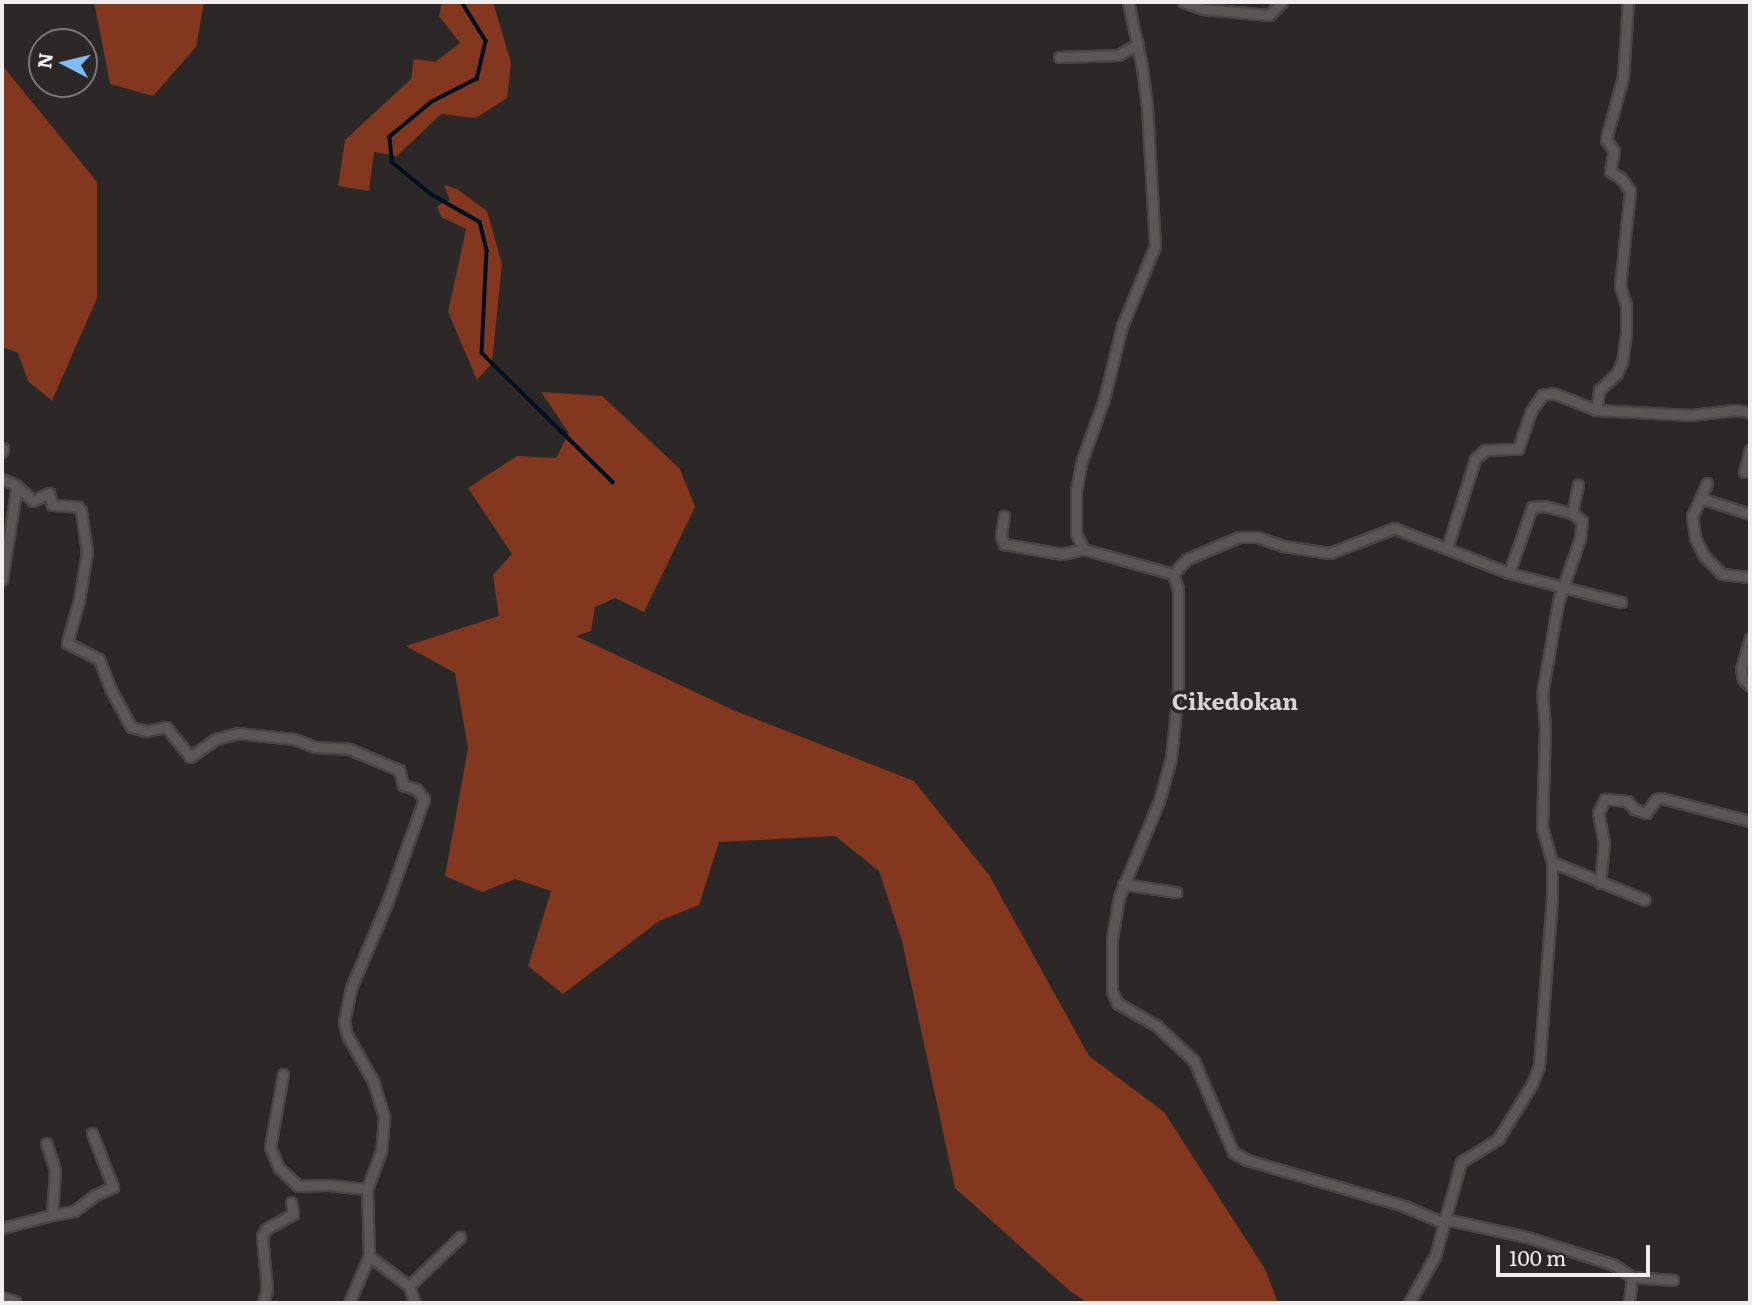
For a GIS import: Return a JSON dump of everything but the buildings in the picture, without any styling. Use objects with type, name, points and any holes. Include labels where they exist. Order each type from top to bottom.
[{"type":"main road","points":[[2,1300],[14,1303]]},
{"type":"street","points":[[1083,549],[1077,538],[1076,514],[1082,460],[1104,399],[1122,326],[1154,246],[1147,107],[1138,44],[1128,2]]},
{"type":"street","points":[[1183,2],[1203,9],[1271,15],[1282,2]]},
{"type":"street","points":[[1596,410],[1599,390],[1617,373],[1622,362],[1626,332],[1626,305],[1620,286],[1630,191],[1622,179],[1610,171],[1614,150],[1606,139],[1623,77],[1628,2]]},
{"type":"street","points":[[1059,57],[1118,55],[1138,44]]},
{"type":"street","points":[[1447,548],[1475,459],[1485,450],[1518,449],[1537,399],[1553,393],[1596,410],[1691,415],[1735,410],[1750,412]]},
{"type":"street","points":[[1744,472],[1750,450]]},
{"type":"street","points":[[2,478],[16,485],[31,499],[49,493],[52,505],[78,507],[81,511],[87,552],[79,600],[67,643],[99,659],[131,727],[146,731],[166,727],[190,757],[216,739],[239,733],[294,739],[316,747],[349,749],[399,770],[403,785],[416,789],[424,799],[345,1007],[347,1035],[373,1081],[384,1118],[381,1151],[367,1189],[369,1256],[349,1303]]},
{"type":"street","points":[[1707,483],[1691,523],[1704,556],[1722,574],[1750,577]]},
{"type":"street","points":[[2,580],[16,485]]},
{"type":"street","points":[[1572,513],[1578,485]]},
{"type":"street","points":[[1700,498],[1750,514]]},
{"type":"street","points":[[1409,1303],[1435,1256],[1461,1163],[1498,1139],[1525,1096],[1539,1066],[1552,862],[1542,828],[1545,727],[1542,694],[1563,590],[1582,521],[1572,513],[1536,505],[1532,507],[1509,573]]},
{"type":"street","points":[[1004,516],[1001,536],[1004,544],[1062,554],[1083,549],[1174,574]]},
{"type":"street","points":[[1174,574],[1187,559],[1233,539],[1249,536],[1283,546],[1330,554],[1394,528],[1509,573],[1563,590],[1621,602]]},
{"type":"street","points":[[1174,574],[1178,589],[1178,690],[1171,758],[1154,818],[1123,884],[1112,939],[1110,976],[1114,997],[1123,1007],[1157,1026],[1194,1061],[1218,1112],[1229,1149],[1247,1160],[1404,1206],[1445,1221],[1527,1237],[1614,1265],[1632,1277],[1673,1280]]},
{"type":"street","points":[[1750,638],[1741,670],[1743,679],[1750,686]]},
{"type":"street","points":[[1600,883],[1604,843],[1598,813],[1605,799],[1627,801],[1633,810],[1646,813],[1656,799],[1661,798],[1750,821]]},
{"type":"street","points":[[1552,862],[1645,900]]},
{"type":"street","points":[[1123,884],[1177,892]]},
{"type":"street","points":[[283,1073],[270,1147],[279,1168],[298,1186],[328,1185],[367,1189]]},
{"type":"street","points":[[2,1228],[52,1214],[74,1211],[95,1195],[113,1187],[92,1133]]},
{"type":"street","points":[[46,1143],[55,1170],[52,1214]]},
{"type":"street","points":[[263,1303],[267,1289],[262,1237],[270,1226],[293,1214],[291,1202]]},
{"type":"street","points":[[409,1286],[460,1237]]},
{"type":"street","points":[[369,1256],[409,1286],[415,1303]]},
{"type":"street","points":[[1629,1303],[1632,1277]]},
{"type":"shaded area","points":[[94,2],[204,2],[196,47],[153,96],[110,84]]},
{"type":"shaded area","points":[[442,2],[493,2],[511,63],[507,98],[476,118],[441,114],[397,156],[374,152],[369,191],[338,186],[345,140],[411,79],[414,59],[435,62],[460,43],[439,16]]},
{"type":"shaded area","points":[[2,65],[97,182],[97,298],[52,401],[28,381],[18,353],[2,347]]},
{"type":"shaded area","points":[[444,185],[457,189],[487,211],[502,264],[492,363],[477,380],[448,312],[466,229],[441,217],[437,206],[450,200]]},
{"type":"shaded area","points":[[541,392],[602,396],[680,469],[695,507],[644,612],[615,598],[595,607],[591,631],[576,636],[733,710],[914,781],[989,875],[1089,1056],[1164,1112],[1265,1269],[1278,1303],[1088,1303],[1070,1291],[955,1188],[902,941],[879,871],[835,836],[719,842],[699,905],[659,921],[563,994],[528,966],[551,891],[515,879],[482,892],[445,876],[468,748],[455,673],[406,646],[499,616],[493,575],[512,554],[468,488],[517,456],[556,458],[569,433]]},
{"type":"waterway","points":[[462,2],[486,41],[477,79],[432,102],[390,137],[392,162],[431,194],[480,222],[487,251],[482,353],[613,482]]},
{"type":"district","name":"Cikedokan","points":[[1235,700]]}]
